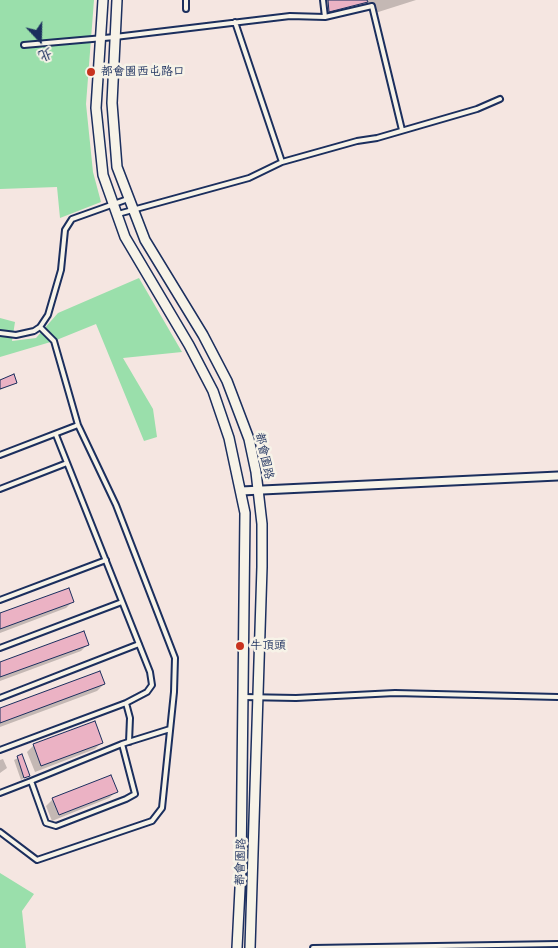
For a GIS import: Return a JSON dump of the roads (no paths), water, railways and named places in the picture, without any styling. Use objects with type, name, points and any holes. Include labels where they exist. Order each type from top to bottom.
[{"type":"street","name":"都會園路","points":[[103,0],[97,126],[103,175],[125,236],[189,345],[213,391],[229,438],[242,491],[245,513],[241,869],[237,948]]},
{"type":"street","name":"都會園路","points":[[117,0],[112,103],[117,167],[132,210],[159,266],[203,335],[227,381],[249,439],[258,489],[262,567],[250,948]]},
{"type":"street","points":[[242,491],[558,476]]},
{"type":"lane","points":[[186,0],[186,9]]},
{"type":"lane","points":[[324,0],[325,17]]},
{"type":"lane","points":[[24,45],[115,37],[290,16],[325,17],[372,6],[402,130]]},
{"type":"lane","points":[[235,22],[282,162]]},
{"type":"lane","points":[[117,214],[249,178],[282,162],[477,109],[500,100]]},
{"type":"lane","points":[[0,333],[16,335],[28,333],[40,327],[53,301],[61,270],[65,230],[72,219],[128,199]]},
{"type":"lane","points":[[0,832],[37,860],[152,821],[162,808],[170,729],[175,658],[116,505],[78,425],[54,341],[40,327]]},
{"type":"lane","points":[[0,455],[78,425]]},
{"type":"lane","points":[[0,750],[126,703],[147,692],[152,684],[150,672],[56,434]]},
{"type":"lane","points":[[0,489],[67,464]]},
{"type":"lane","points":[[0,600],[106,560]]},
{"type":"lane","points":[[0,648],[122,602]]},
{"type":"lane","points":[[0,698],[139,644]]},
{"type":"lane","points":[[242,697],[395,693],[558,697]]},
{"type":"lane","points":[[126,703],[130,718],[128,742]]},
{"type":"lane","points":[[0,793],[122,744],[170,729]]},
{"type":"lane","points":[[31,781],[46,823],[56,826],[126,799],[135,794],[122,744]]},
{"type":"lane","points":[[313,948],[558,944]]},
{"type":"place","name":"都會園西屯路口","points":[[91,72]]},
{"type":"place","name":"牛頂頭","points":[[240,646]]}]
